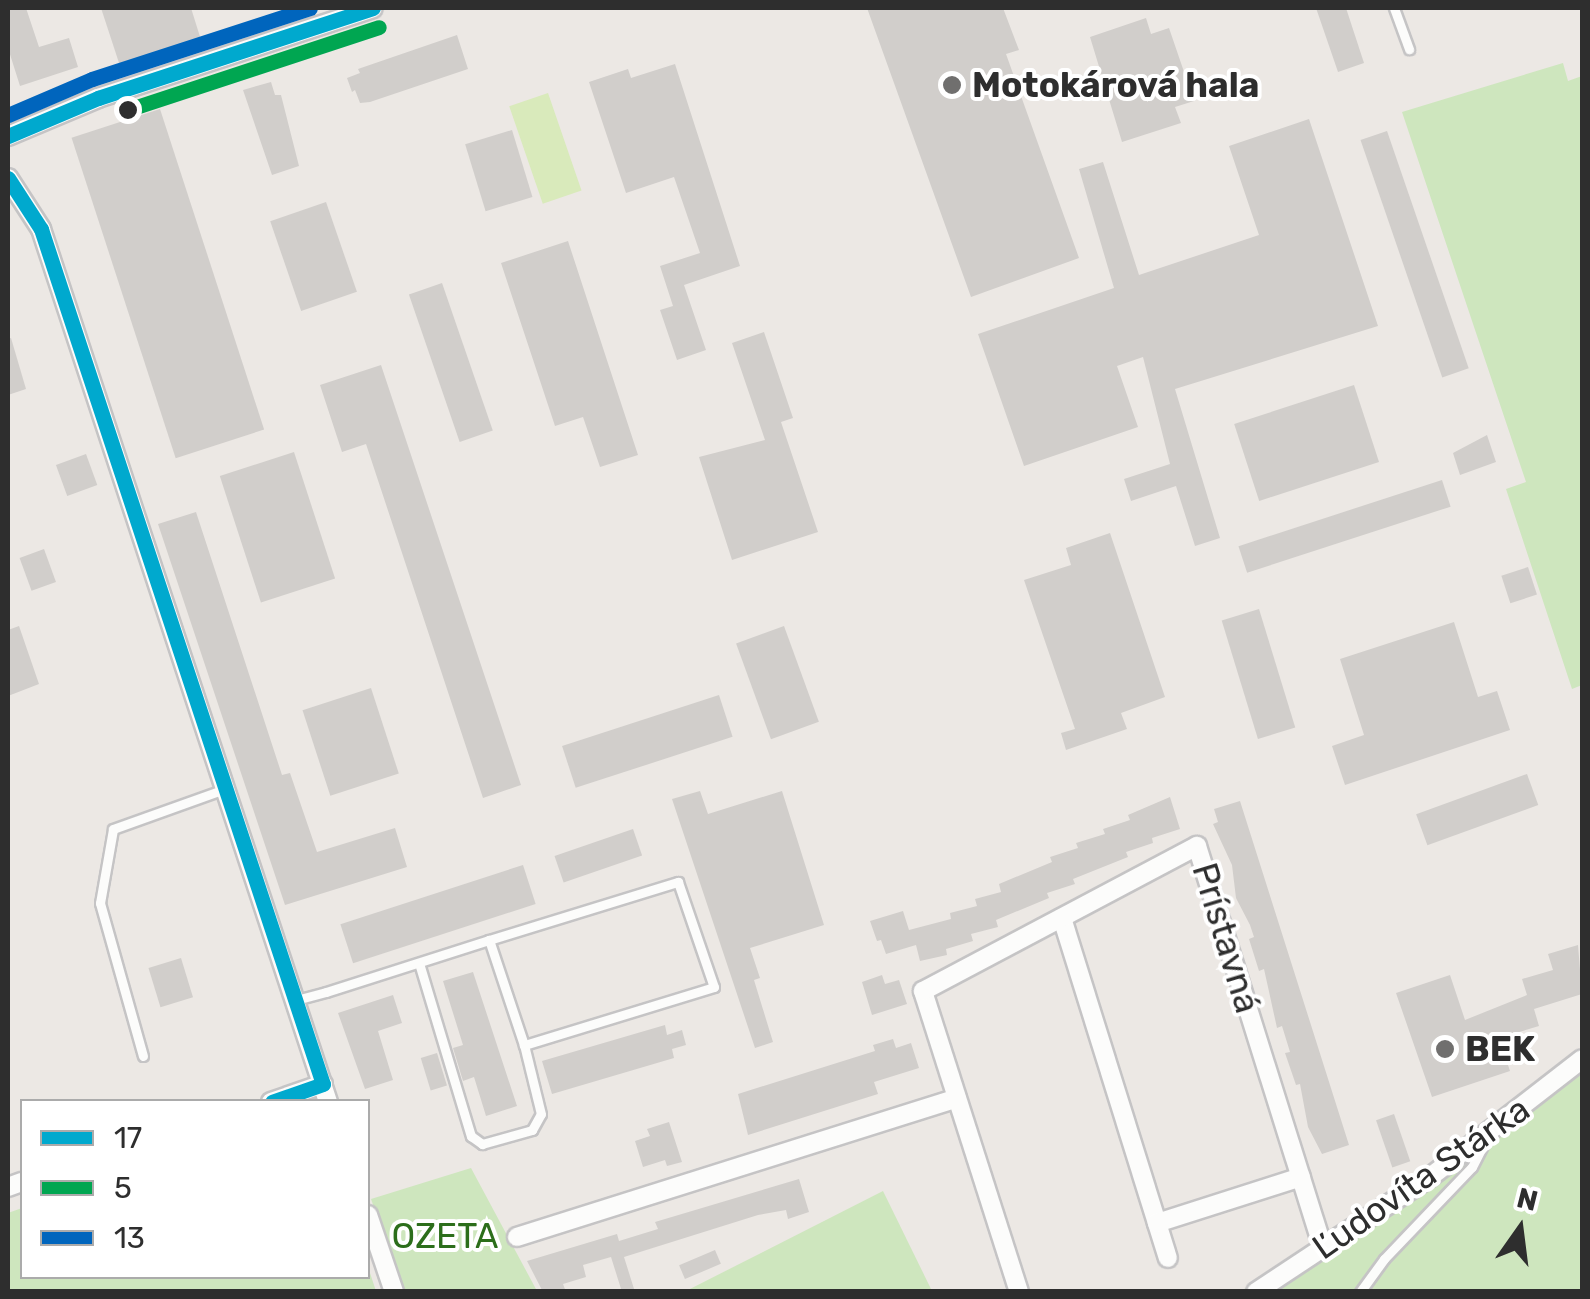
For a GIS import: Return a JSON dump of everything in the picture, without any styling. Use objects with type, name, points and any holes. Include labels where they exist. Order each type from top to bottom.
[{"type":"street","points":[[8,136],[98,98],[372,8]]},
{"type":"street","points":[[8,178],[41,229],[326,1093],[289,1099]]},
{"type":"street","name":"Prístavná","points":[[1019,1292],[923,991],[1197,846],[1324,1248]]},
{"type":"street","points":[[1062,918],[1168,1258]]},
{"type":"street","name":"Ľudovíta Stárka","points":[[1256,1292],[1488,1135],[1582,1059]]},
{"type":"street","points":[[517,1237],[958,1098]]},
{"type":"street","points":[[1157,1223],[1301,1176]]},
{"type":"street","points":[[370,1222],[394,1292]]},
{"type":"lane","points":[[1394,8],[1408,49]]},
{"type":"lane","points":[[143,1056],[100,903],[113,829],[227,789]]},
{"type":"lane","points":[[296,1000],[678,882],[714,987],[524,1045]]},
{"type":"lane","points":[[419,962],[471,1136],[482,1144],[532,1130],[541,1114],[524,1045],[489,940]]},
{"type":"lane","points":[[1360,1292],[1384,1259],[1472,1167],[1488,1135]]},
{"type":"green space","points":[[1563,63],[1568,81],[1582,76],[1582,685],[1572,689],[1506,489],[1526,482],[1402,112]]},
{"type":"green space","points":[[548,93],[582,190],[543,204],[509,106]]},
{"type":"green space","points":[[1582,1070],[1582,1291],[1240,1292],[1400,1185],[1403,1202]]},
{"type":"green space","name":"OZETA","points":[[471,1168],[537,1291],[404,1291],[371,1199]]},
{"type":"green space","points":[[883,1191],[932,1291],[686,1291]]},
{"type":"green space","points":[[20,1209],[20,1279],[370,1279],[370,1273],[376,1291],[8,1291],[8,1213]]},
{"type":"building","points":[[8,8],[26,8],[39,47],[69,38],[78,67],[20,86],[8,48]]},
{"type":"building","points":[[101,8],[191,8],[201,40],[120,66]]},
{"type":"building","points":[[867,8],[1003,8],[1019,50],[1006,54],[1079,258],[971,297]]},
{"type":"building","points":[[1316,8],[1346,8],[1364,63],[1338,72]]},
{"type":"building","points":[[1146,18],[1151,34],[1169,28],[1194,101],[1175,107],[1181,123],[1122,142],[1090,37]]},
{"type":"building","points":[[457,35],[468,69],[370,102],[360,103],[355,90],[352,92],[347,78],[360,73],[358,69]]},
{"type":"building","points":[[675,64],[740,266],[684,285],[706,350],[677,360],[660,310],[673,306],[660,266],[700,253],[674,177],[626,193],[589,82],[628,69],[631,78]]},
{"type":"building","points":[[271,82],[275,95],[281,95],[299,166],[272,175],[243,90]]},
{"type":"building","points":[[160,109],[264,430],[176,458],[72,138]]},
{"type":"building","points":[[1309,119],[1378,326],[1175,389],[1220,538],[1195,546],[1176,486],[1131,501],[1124,479],[1170,464],[1143,357],[1117,366],[1138,427],[1024,466],[978,334],[1114,288],[1079,169],[1103,162],[1139,275],[1259,235],[1229,146]]},
{"type":"building","points":[[512,130],[532,197],[486,211],[465,144]]},
{"type":"building","points":[[1387,131],[1469,368],[1442,377],[1361,140]]},
{"type":"building","points":[[326,202],[357,292],[301,311],[270,221]]},
{"type":"building","points":[[568,241],[638,455],[600,467],[583,417],[555,426],[501,263]]},
{"type":"building","points":[[442,283],[493,431],[460,442],[409,294]]},
{"type":"building","points":[[764,332],[793,418],[781,422],[818,532],[732,560],[699,457],[765,440],[732,343]]},
{"type":"building","points":[[11,338],[26,389],[8,395],[8,339]]},
{"type":"building","points":[[381,365],[521,785],[483,798],[366,444],[342,452],[320,385]]},
{"type":"building","points":[[1354,385],[1379,462],[1259,501],[1234,424]]},
{"type":"building","points":[[1487,435],[1496,462],[1460,475],[1453,453]]},
{"type":"building","points":[[294,452],[335,578],[261,603],[220,476]]},
{"type":"building","points":[[86,454],[97,485],[67,496],[56,465]]},
{"type":"building","points":[[1442,480],[1451,507],[1247,573],[1238,546]]},
{"type":"building","points":[[196,512],[282,775],[290,773],[317,852],[395,828],[407,867],[285,905],[158,524]]},
{"type":"building","points":[[1110,533],[1165,697],[1121,713],[1127,729],[1066,750],[1061,733],[1075,729],[1024,580],[1071,565],[1066,548]]},
{"type":"building","points":[[44,549],[56,582],[32,591],[20,558]]},
{"type":"building","points":[[1528,567],[1537,595],[1510,603],[1501,576]]},
{"type":"building","points":[[1259,609],[1295,728],[1258,739],[1222,620]]},
{"type":"building","points":[[1454,622],[1478,697],[1497,691],[1510,730],[1345,785],[1332,746],[1364,735],[1340,659]]},
{"type":"building","points":[[19,626],[39,684],[8,696],[8,630]]},
{"type":"building","points":[[784,626],[819,722],[771,739],[736,643]]},
{"type":"building","points":[[371,688],[399,774],[330,796],[303,710]]},
{"type":"building","points":[[719,695],[733,737],[576,788],[562,746]]},
{"type":"building","points":[[1527,774],[1538,805],[1427,845],[1416,814]]},
{"type":"building","points":[[700,791],[708,814],[782,791],[824,925],[750,948],[760,978],[754,980],[773,1042],[755,1048],[672,799]]},
{"type":"building","points":[[1170,797],[1180,829],[1152,838],[1153,843],[1126,852],[1128,857],[1073,879],[1075,884],[1047,893],[1049,898],[996,920],[998,927],[971,934],[973,941],[946,949],[947,955],[920,961],[916,945],[886,954],[881,940],[877,941],[870,921],[903,911],[909,930],[951,919],[950,913],[977,906],[975,899],[1001,892],[999,884],[1052,862],[1050,857],[1078,848],[1076,843],[1105,834],[1103,829],[1130,820],[1128,815]]},
{"type":"building","points":[[1240,801],[1349,1145],[1322,1154],[1308,1127],[1300,1084],[1296,1085],[1285,1053],[1290,1052],[1282,1026],[1277,1028],[1264,969],[1259,971],[1249,939],[1254,937],[1250,925],[1236,898],[1232,865],[1213,824],[1218,822],[1214,809]]},
{"type":"building","points":[[633,829],[642,855],[564,882],[555,856]]},
{"type":"building","points":[[523,865],[536,904],[353,963],[340,924]]},
{"type":"building","points":[[1578,945],[1582,994],[1534,1009],[1539,1026],[1499,1038],[1510,1071],[1432,1097],[1396,993],[1450,975],[1465,1020],[1527,995],[1522,979],[1553,970],[1548,954]]},
{"type":"building","points":[[181,958],[193,997],[160,1007],[148,968]]},
{"type":"building","points":[[473,972],[517,1106],[486,1116],[474,1077],[463,1081],[453,1048],[463,1045],[443,981]]},
{"type":"building","points":[[882,975],[885,984],[899,980],[907,1004],[872,1015],[862,982]]},
{"type":"building","points":[[393,995],[402,1023],[378,1031],[393,1080],[365,1089],[338,1013]]},
{"type":"building","points":[[665,1025],[667,1035],[682,1030],[686,1045],[672,1049],[674,1058],[552,1094],[542,1061]]},
{"type":"building","points":[[893,1039],[896,1048],[911,1043],[919,1068],[874,1082],[878,1094],[748,1135],[738,1094],[875,1051],[873,1045]]},
{"type":"building","points":[[437,1053],[447,1086],[431,1090],[421,1058]]},
{"type":"building","points":[[1394,1114],[1410,1161],[1392,1167],[1376,1120]]},
{"type":"building","points":[[669,1122],[682,1162],[667,1166],[665,1160],[643,1167],[635,1141],[650,1136],[647,1129]]},
{"type":"building","points":[[799,1179],[809,1212],[788,1219],[786,1210],[758,1215],[624,1257],[635,1292],[622,1292],[611,1257],[583,1265],[586,1277],[563,1284],[566,1292],[543,1292],[527,1261],[617,1234],[619,1241],[658,1229],[655,1222]]},
{"type":"building","points":[[715,1250],[721,1264],[685,1279],[679,1265]]},
{"type":"transit line","name":"13","points":[[8,115],[92,79],[310,8]]},
{"type":"transit line","name":"17","points":[[8,136],[98,98],[373,8]]},
{"type":"transit line","name":"5","points":[[127,110],[379,27]]},
{"type":"transit line","name":"17","points":[[8,178],[41,229],[323,1084],[280,1099]]},
{"type":"place","name":"Motokárová hala","points":[[952,85]]},
{"type":"place","name":"BEK","points":[[1445,1049]]}]
